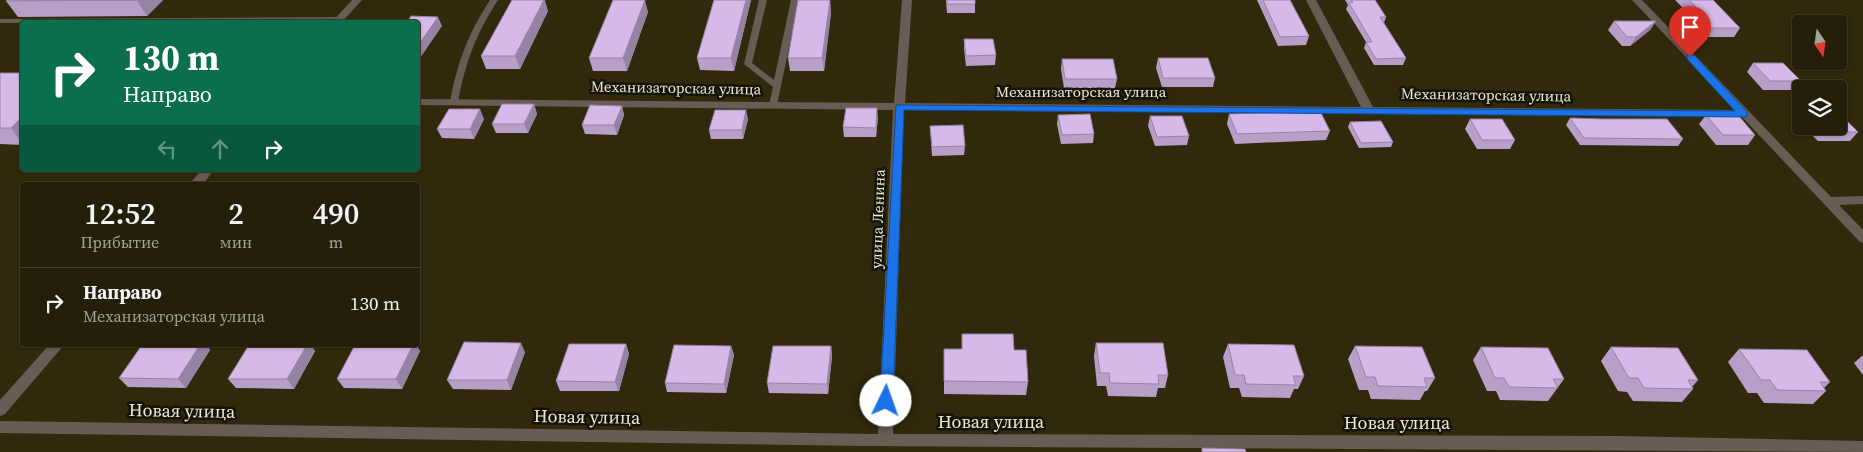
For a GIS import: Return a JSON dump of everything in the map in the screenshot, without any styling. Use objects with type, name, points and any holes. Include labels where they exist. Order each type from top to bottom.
[{"type":"street","points":[[340,20],[357,0]]},
{"type":"street","name":"улица Ленина","points":[[885,440],[899,107],[907,0]]},
{"type":"street","points":[[1311,0],[1369,111]]},
{"type":"street","points":[[1637,0],[1743,114],[1863,238]]},
{"type":"street","name":"Механизаторская улица","points":[[420,102],[1743,114]]},
{"type":"street","points":[[198,182],[206,172]]},
{"type":"street","points":[[1828,201],[1863,200]]},
{"type":"street","points":[[0,410],[55,347]]},
{"type":"street","name":"Новая улица","points":[[0,427],[1280,446],[1619,443],[1863,448]]},
{"type":"lane","points":[[454,102],[460,67],[466,47],[494,0]]},
{"type":"lane","points":[[763,0],[748,64],[777,86]]},
{"type":"lane","points":[[773,106],[795,0]]},
{"type":"lane","points":[[0,21],[20,21]]},
{"type":"building","points":[[8,0],[137,0],[6,1]]},
{"type":"building","points":[[512,0],[544,0],[515,56],[481,56]]},
{"type":"building","points":[[613,0],[645,0],[623,58],[589,58]]},
{"type":"building","points":[[714,0],[746,0],[731,58],[697,58]]},
{"type":"building","points":[[798,0],[830,0],[822,58],[788,58]]},
{"type":"building","points":[[947,0],[975,0],[975,4],[947,4]]},
{"type":"building","points":[[1263,0],[1290,0],[1309,36],[1280,37]]},
{"type":"building","points":[[1351,0],[1375,0],[1386,17],[1380,17],[1406,58],[1376,59],[1366,42],[1372,42],[1349,3],[1353,2]]},
{"type":"building","points":[[1689,0],[1713,0],[1740,28],[1711,28],[1696,12],[1701,12]]},
{"type":"building","points":[[411,16],[438,17],[420,43],[420,20],[408,20]]},
{"type":"building","points":[[1614,21],[1656,21],[1636,37],[1627,37]]},
{"type":"building","points":[[964,39],[993,39],[996,55],[966,56]]},
{"type":"building","points":[[1158,58],[1208,58],[1215,78],[1163,78]]},
{"type":"building","points":[[1062,59],[1113,59],[1117,79],[1065,79]]},
{"type":"building","points":[[1753,63],[1783,63],[1800,80],[1792,81],[1770,81]]},
{"type":"building","points":[[0,73],[20,73],[20,119],[11,128],[0,128]]},
{"type":"building","points":[[502,104],[534,104],[524,124],[492,124]]},
{"type":"building","points":[[590,105],[622,106],[614,125],[582,125]]},
{"type":"building","points":[[846,108],[877,108],[876,128],[843,127]]},
{"type":"building","points":[[449,109],[480,109],[470,129],[437,129]]},
{"type":"building","points":[[715,110],[746,110],[742,130],[709,130]]},
{"type":"building","points":[[1320,111],[1330,131],[1237,134],[1229,114]]},
{"type":"building","points":[[1090,114],[1094,134],[1062,135],[1058,115]]},
{"type":"building","points":[[1706,115],[1738,115],[1755,135],[1723,135]]},
{"type":"building","points":[[1150,116],[1182,116],[1189,136],[1157,137]]},
{"type":"building","points":[[1570,118],[1667,119],[1683,139],[1584,138]]},
{"type":"building","points":[[1470,119],[1502,119],[1515,140],[1482,140]]},
{"type":"building","points":[[1381,121],[1393,142],[1361,143],[1350,122]]},
{"type":"building","points":[[1847,121],[1858,132],[1847,132]]},
{"type":"building","points":[[963,125],[965,146],[932,147],[930,126]]},
{"type":"building","points":[[962,334],[1013,334],[1014,350],[1026,350],[1028,382],[944,381],[944,349],[962,349]]},
{"type":"building","points":[[464,342],[521,343],[507,380],[447,380]]},
{"type":"building","points":[[1096,343],[1163,343],[1168,375],[1158,375],[1159,384],[1110,383],[1109,373],[1100,373]]},
{"type":"building","points":[[569,344],[626,344],[615,382],[556,381]]},
{"type":"building","points":[[1228,344],[1294,345],[1304,376],[1293,376],[1296,385],[1246,384],[1244,375],[1235,375]]},
{"type":"building","points":[[674,345],[731,346],[724,384],[665,383]]},
{"type":"building","points":[[773,346],[831,346],[827,384],[767,383]]},
{"type":"building","points":[[1355,346],[1422,347],[1435,378],[1424,378],[1427,387],[1378,386],[1375,377],[1366,377]]},
{"type":"building","points":[[141,347],[199,347],[178,379],[119,378]]},
{"type":"building","points":[[248,347],[306,347],[287,379],[228,379]]},
{"type":"building","points":[[354,347],[412,347],[396,379],[337,379]]},
{"type":"building","points":[[1481,347],[1548,348],[1564,379],[1553,379],[1558,388],[1509,387],[1504,378],[1495,378]]},
{"type":"building","points":[[1611,347],[1678,348],[1698,380],[1688,380],[1693,389],[1644,388],[1638,378],[1629,378]]},
{"type":"building","points":[[1739,349],[1807,350],[1830,382],[1820,382],[1826,391],[1777,390],[1770,380],[1761,380]]},
{"type":"building","points":[[1202,448],[1245,449],[1246,452],[1202,452]]},
{"type":"route","points":[[886,401],[899,107],[1743,114],[1690,57]]}]
